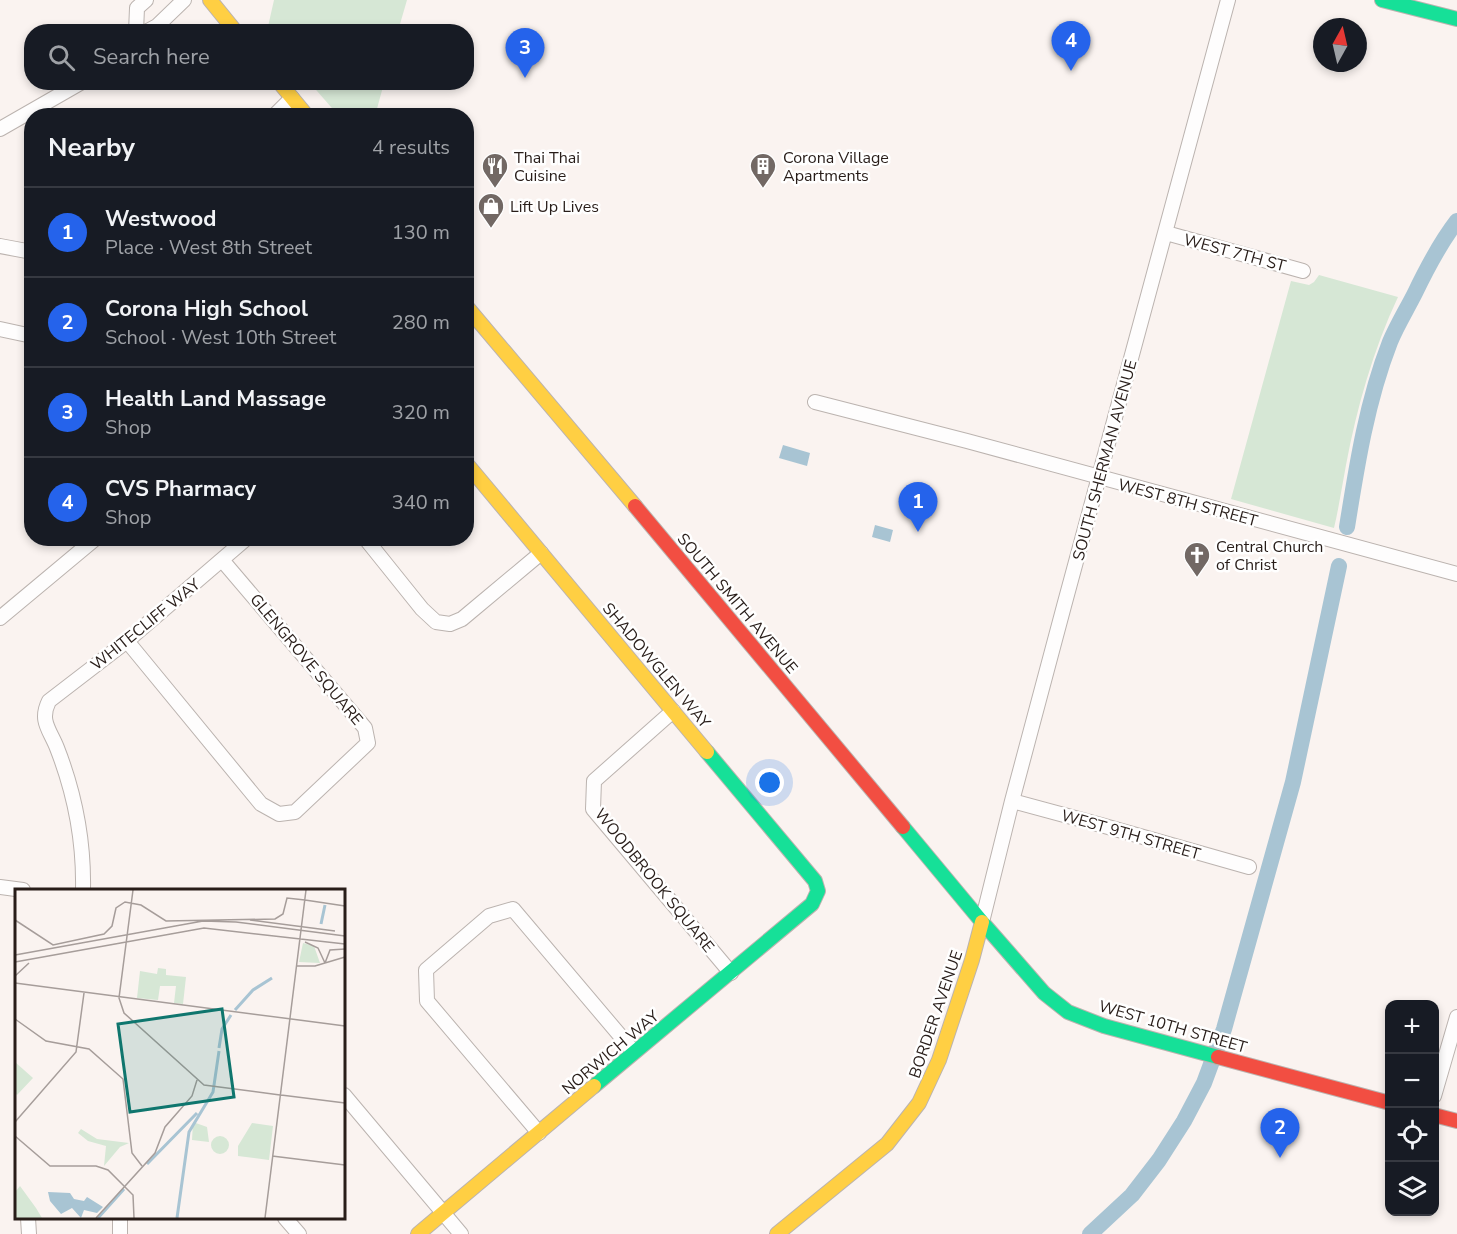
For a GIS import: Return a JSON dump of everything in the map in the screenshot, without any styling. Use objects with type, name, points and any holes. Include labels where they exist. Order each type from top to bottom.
[{"type":"street","points":[[136,24],[137,8],[146,0]]},
{"type":"street","points":[[159,24],[184,0]]},
{"type":"street","points":[[210,0],[230,24]]},
{"type":"street","name":"SOUTH SHERMAN AVENUE","points":[[982,922],[1012,801],[1228,0]]},
{"type":"street","points":[[1382,0],[1457,19]]},
{"type":"street","points":[[37,108],[68,90]]},
{"type":"street","points":[[286,90],[300,108]]},
{"type":"street","points":[[282,108],[292,98]]},
{"type":"street","points":[[0,129],[24,115]]},
{"type":"street","name":"WEST 7TH ST","points":[[1166,233],[1303,271]]},
{"type":"street","points":[[0,246],[24,250]]},
{"type":"street","name":"SOUTH SMITH AVENUE","points":[[474,315],[961,894],[982,922]]},
{"type":"street","points":[[0,329],[24,334]]},
{"type":"street","name":"WEST 8TH STREET","points":[[815,402],[1457,574]]},
{"type":"street","name":"SHADOWGLEN WAY","points":[[474,473],[815,881],[818,891]]},
{"type":"street","points":[[0,618],[86,546]]},
{"type":"street","name":"WHITECLIFF WAY","points":[[83,889],[80,835],[73,799],[58,749],[45,721],[45,710],[49,701],[127,641],[238,546]]},
{"type":"street","points":[[371,546],[422,609],[436,622],[450,624],[462,619],[542,554]]},
{"type":"street","name":"GLENGROVE SQUARE","points":[[127,641],[261,804],[279,814],[295,812],[368,743],[365,728],[222,560]]},
{"type":"street","name":"WOODBROOK SQUARE","points":[[673,711],[594,781],[593,809],[730,973]]},
{"type":"street","name":"WEST 9TH STREET","points":[[1012,801],[1250,867]]},
{"type":"street","points":[[0,887],[15,890]]},
{"type":"street","name":"NORWICH WAY","points":[[418,1234],[812,904],[818,891]]},
{"type":"street","points":[[538,1133],[427,1001],[426,970],[489,916],[513,909],[634,1052]]},
{"type":"street","name":"WEST 10TH STREET","points":[[982,922],[1044,993],[1068,1012],[1104,1026],[1385,1102]]},
{"type":"street","name":"BORDER AVENUE","points":[[777,1234],[887,1144],[919,1103],[939,1060],[982,922]]},
{"type":"street","points":[[1439,1079],[1457,1017]]},
{"type":"street","points":[[345,1096],[461,1234]]},
{"type":"street","points":[[1439,1116],[1457,1121]]},
{"type":"street","points":[[28,1219],[29,1234]]},
{"type":"street","points":[[286,1219],[298,1234]]},
{"type":"green space","points":[[274,0],[407,0],[400,24],[269,24]]},
{"type":"green space","points":[[316,90],[382,90],[377,108],[332,108]]},
{"type":"green space","points":[[1319,275],[1398,297],[1373,358],[1361,400],[1350,443],[1334,528],[1231,499],[1291,281],[1309,285]]},
{"type":"water","points":[[783,445],[810,453],[807,466],[779,458]]},
{"type":"water","points":[[875,525],[893,530],[890,542],[872,537]]},
{"type":"waterway","points":[[1347,527],[1364,433],[1382,364],[1393,336],[1429,265],[1457,221]]},
{"type":"waterway","points":[[1090,1234],[1132,1195],[1159,1160],[1184,1121],[1204,1083],[1224,1029],[1293,782],[1339,566]]},
{"type":"traffic: fast","points":[[1382,0],[1457,19]]},
{"type":"traffic: fast","points":[[594,1086],[812,904],[818,891],[815,881],[707,752]]},
{"type":"traffic: fast","points":[[903,827],[1044,993],[1068,1012],[1104,1026],[1218,1057]]},
{"type":"traffic: slow","points":[[210,0],[230,24]]},
{"type":"traffic: slow","points":[[286,90],[300,108]]},
{"type":"traffic: slow","points":[[474,315],[635,506]]},
{"type":"traffic: slow","points":[[474,473],[707,752]]},
{"type":"traffic: slow","points":[[777,1234],[887,1144],[919,1103],[939,1060],[982,922]]},
{"type":"traffic: slow","points":[[418,1234],[594,1086]]},
{"type":"traffic: jam","points":[[635,506],[903,827]]},
{"type":"traffic: jam","points":[[1218,1057],[1385,1102]]},
{"type":"traffic: jam","points":[[1439,1116],[1457,1121]]},
{"type":"place","name":"CVS Pharmacy","points":[[1071,71]]},
{"type":"place","name":"Health Land Massage","points":[[525,78]]},
{"type":"place","name":"Thai Thai Cuisine","points":[[495,189]]},
{"type":"place","name":"Corona Village Apartments","points":[[763,189]]},
{"type":"place","name":"Lift Up Lives","points":[[491,229]]},
{"type":"place","name":"Westwood","points":[[918,532]]},
{"type":"place","name":"Central Church of Christ","points":[[1197,578]]},
{"type":"place","name":"Corona High School","points":[[1280,1158]]}]
